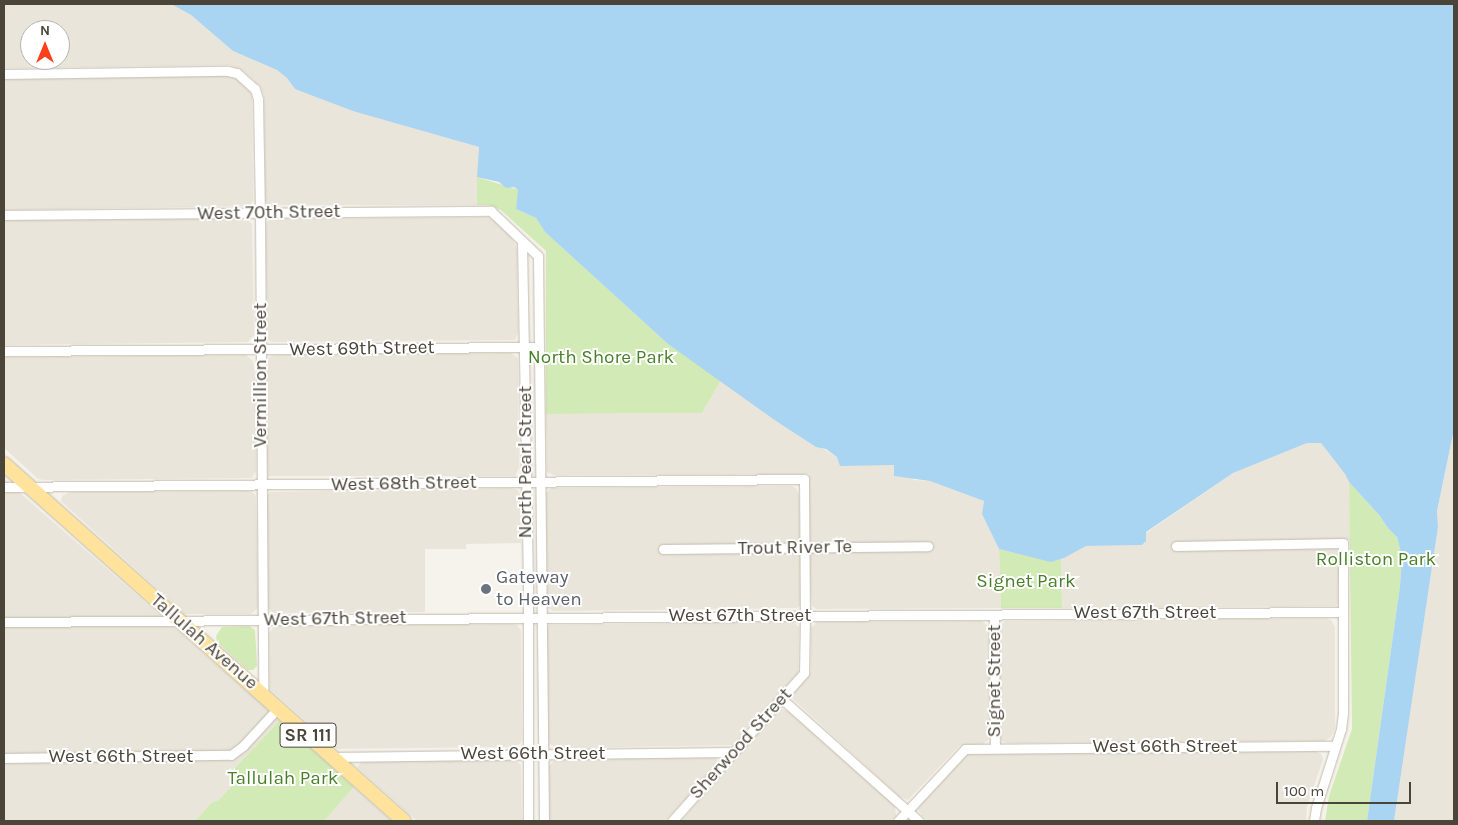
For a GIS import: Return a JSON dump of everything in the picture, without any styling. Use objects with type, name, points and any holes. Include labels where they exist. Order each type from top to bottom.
[{"type":"main road","name":"Tallulah Avenue","points":[[4,464],[404,821]]},
{"type":"street","name":"Vermillion Street","points":[[4,74],[228,71],[244,78],[255,90],[258,99],[260,214],[263,694]]},
{"type":"street","name":"West 70th Street","points":[[4,215],[490,211],[522,241]]},
{"type":"street","name":"North Pearl Street","points":[[522,241],[528,617],[528,821]]},
{"type":"street","name":"North Pearl Street","points":[[522,241],[538,256],[544,821]]},
{"type":"street","name":"West 69th Street","points":[[4,351],[539,347]]},
{"type":"street","name":"West 68th Street","points":[[4,487],[804,479],[804,548]]},
{"type":"street","points":[[1176,546],[1343,543],[1343,713],[1314,821]]},
{"type":"street","name":"Trout River Te","points":[[663,549],[928,546]]},
{"type":"street","points":[[804,548],[806,616]]},
{"type":"street","name":"West 67th Street","points":[[4,622],[1342,612]]},
{"type":"street","name":"Signet Street","points":[[994,615],[995,748]]},
{"type":"street","name":"Sherwood Street","points":[[672,821],[804,673],[806,616]]},
{"type":"street","points":[[782,699],[919,821]]},
{"type":"street","name":"West 66th Street","points":[[4,758],[231,755],[243,746],[278,708]]},
{"type":"street","name":"West 66th Street","points":[[898,821],[965,749],[1335,746]]},
{"type":"street","name":"West 66th Street","points":[[332,756],[733,752]]},
{"type":"shaded area","points":[[4,4],[171,4],[191,15],[233,51],[277,70],[287,78],[295,89],[376,117],[479,147],[477,205],[269,205],[265,201],[264,95],[261,87],[243,70],[230,65],[70,67],[70,20],[20,20],[20,68],[4,68]]},
{"type":"shaded area","points":[[228,76],[238,80],[250,92],[252,99],[253,200],[250,206],[4,210],[4,78]]},
{"type":"shaded area","points":[[486,217],[494,220],[512,238],[517,248],[518,333],[515,340],[273,342],[268,340],[265,225],[268,221],[274,219]]},
{"type":"shaded area","points":[[246,218],[252,224],[254,335],[248,342],[4,345],[4,220]]},
{"type":"shaded area","points":[[511,353],[518,358],[519,468],[515,476],[268,476],[265,379],[269,357],[274,355]]},
{"type":"shaded area","points":[[246,355],[253,361],[255,376],[256,471],[252,478],[44,480],[38,479],[4,448],[4,357]]},
{"type":"shaded area","points":[[721,380],[776,421],[837,457],[894,465],[914,480],[930,481],[984,501],[982,514],[999,549],[1001,608],[817,609],[812,606],[809,556],[813,552],[817,550],[933,549],[934,544],[809,544],[809,474],[553,475],[547,472],[546,414],[702,413]]},
{"type":"shaded area","points":[[1454,429],[1454,821],[1394,821],[1438,527],[1437,511]]},
{"type":"shaded area","points":[[1307,443],[1321,443],[1349,482],[1350,540],[1173,544],[1334,547],[1339,552],[1338,604],[1334,606],[1062,608],[1061,559],[1086,546],[1142,545],[1146,541],[1146,533],[1233,473]]},
{"type":"shaded area","points":[[4,479],[280,720],[233,770],[240,777],[219,800],[211,803],[195,821],[4,821]]},
{"type":"shaded area","points":[[791,486],[796,488],[799,494],[800,546],[661,553],[800,552],[800,605],[797,608],[553,611],[548,608],[545,494],[551,488]]},
{"type":"shaded area","points":[[511,488],[518,490],[520,495],[521,543],[466,544],[466,549],[425,549],[425,612],[273,613],[267,607],[267,496],[270,492]]},
{"type":"shaded area","points":[[250,491],[255,494],[256,498],[258,608],[251,614],[185,614],[61,501],[62,496],[70,492]]},
{"type":"shaded area","points":[[1326,618],[1332,621],[1335,627],[1335,728],[1331,737],[1324,741],[1007,743],[1002,741],[1000,736],[999,627],[1005,621]]},
{"type":"shaded area","points":[[982,621],[989,627],[990,738],[983,744],[959,746],[908,800],[899,796],[793,699],[793,694],[811,672],[811,628],[817,622]]},
{"type":"shaded area","points":[[793,622],[799,627],[798,673],[732,745],[555,748],[548,742],[547,630],[549,625]]},
{"type":"shaded area","points":[[517,625],[521,630],[522,739],[520,744],[513,747],[337,749],[270,689],[269,633],[275,626]]},
{"type":"shaded area","points":[[782,709],[788,711],[895,806],[896,816],[891,821],[681,821],[777,712]]},
{"type":"shaded area","points":[[1316,751],[1322,755],[1323,760],[1307,806],[1306,821],[927,821],[918,810],[919,806],[964,756],[968,754]]},
{"type":"shaded area","points":[[589,757],[715,757],[718,763],[665,821],[549,821],[548,767],[556,759]]},
{"type":"shaded area","points":[[514,759],[521,765],[522,821],[417,821],[357,767],[362,761]]},
{"type":"shaded area","points":[[354,787],[392,821],[324,821]]},
{"type":"green space","name":"North Shore Park","points":[[477,177],[519,190],[516,209],[536,218],[545,232],[668,344],[721,380],[702,413],[546,414],[546,251],[501,210],[489,205],[477,205]]},
{"type":"green space","name":"Rolliston Park","points":[[1349,482],[1397,537],[1402,557],[1400,586],[1367,821],[1325,821],[1329,796],[1352,729]]},
{"type":"green space","name":"Signet Park","points":[[999,549],[1051,561],[1061,559],[1062,608],[1001,608]]},
{"type":"green space","points":[[249,626],[255,630],[257,666],[253,670],[248,670],[217,642],[216,636],[222,627]]},
{"type":"green space","name":"Tallulah Park","points":[[280,720],[354,787],[324,821],[195,821],[211,803],[219,800],[240,777],[233,770]]},
{"type":"water","points":[[171,4],[1454,4],[1454,429],[1437,511],[1438,527],[1394,821],[1367,821],[1400,586],[1402,557],[1397,537],[1349,482],[1321,443],[1307,443],[1233,473],[1146,532],[1146,541],[1142,545],[1086,546],[1064,558],[1051,562],[999,549],[982,514],[984,501],[930,481],[894,476],[894,465],[840,466],[837,457],[826,449],[816,447],[776,421],[668,344],[545,232],[536,218],[516,209],[518,190],[514,187],[506,188],[499,182],[477,177],[479,147],[353,111],[295,89],[287,78],[277,70],[233,51],[191,15]]},
{"type":"place","name":"Gateway to Heaven","points":[[486,589]]}]
